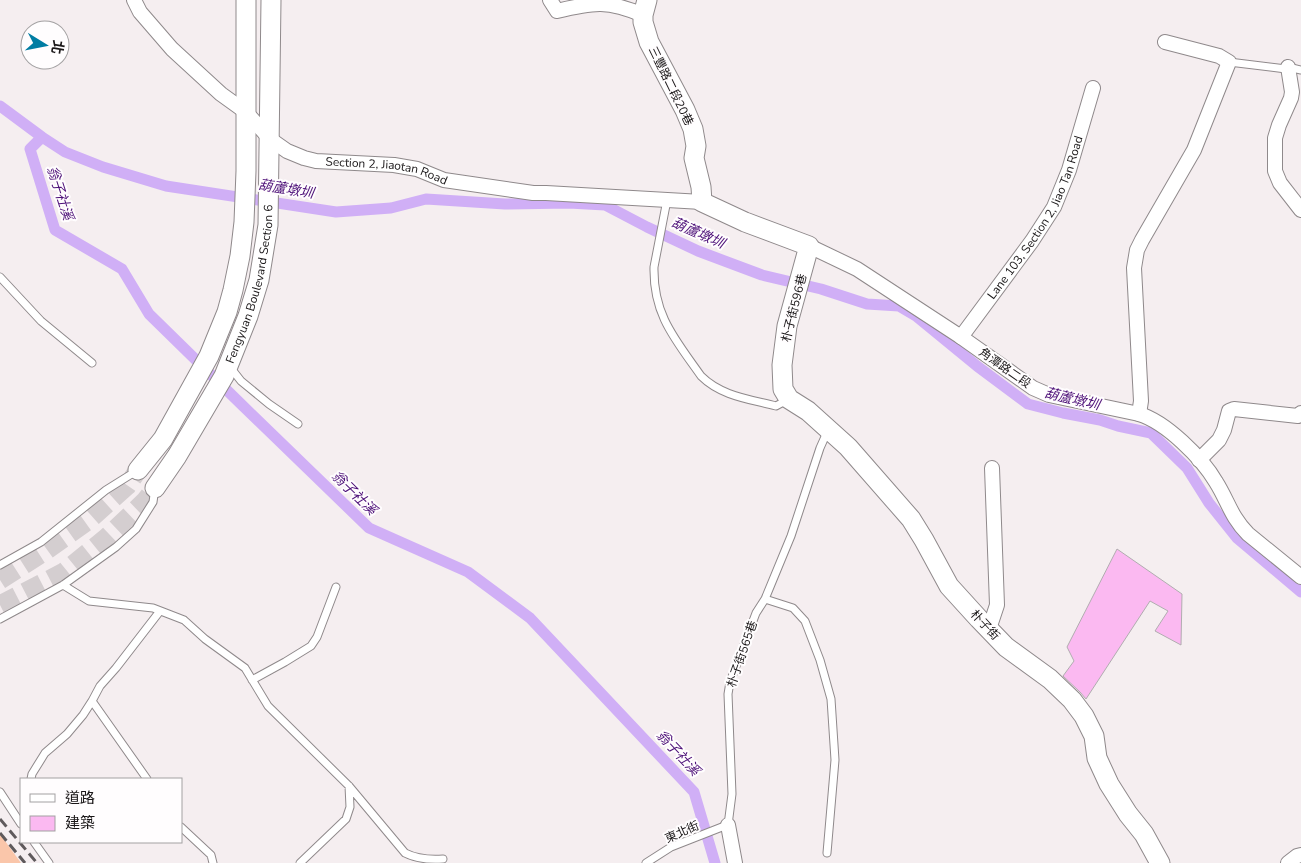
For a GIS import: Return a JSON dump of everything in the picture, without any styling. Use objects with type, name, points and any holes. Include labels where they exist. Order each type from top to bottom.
[{"type":"street","name":"Section 2, Jiaotan Road","points":[[134,0],[140,12],[172,49],[221,94],[246,112],[270,139],[287,151],[304,158],[316,161],[394,165],[418,169],[444,180],[533,193],[702,202]]},
{"type":"street","name":"Fengyuan Boulevard Section 6","points":[[138,470],[162,439],[209,356],[227,312],[233,290],[244,222],[246,171],[246,0]]},
{"type":"street","name":"Fengyuan Boulevard Section 6","points":[[155,488],[177,456],[226,371],[248,316],[259,280],[268,223],[271,0]]},
{"type":"street","points":[[550,0],[556,11],[592,2],[608,2],[630,8],[645,8]]},
{"type":"street","name":"三豐路二段20巷","points":[[645,8],[643,22],[649,42],[693,129],[696,146],[694,158],[701,188],[702,202]]},
{"type":"street","points":[[1139,414],[1141,402],[1134,268],[1137,250],[1194,150],[1229,62],[1219,56],[1165,42]]},
{"type":"street","points":[[1294,68],[1291,98],[1274,138],[1274,166],[1280,184],[1301,210]]},
{"type":"street","name":"Lane 103, Section 2, Jiao Tan Road","points":[[961,337],[1032,241],[1054,207],[1069,170],[1093,88]]},
{"type":"street","name":"角潭路二段","points":[[702,202],[745,222],[810,246],[856,269],[961,337],[1024,383],[1041,392],[1148,417],[1181,441],[1199,460],[1216,482],[1230,511],[1242,528],[1301,577]]},
{"type":"street","name":"朴子街596巷","points":[[789,399],[783,389],[782,365],[787,326],[810,246]]},
{"type":"street","name":"朴子街","points":[[789,399],[808,411],[848,447],[911,519],[948,586],[1006,647],[1050,679],[1072,700],[1084,716],[1094,736],[1097,758],[1109,784],[1128,814],[1144,834],[1160,863]]},
{"type":"street","points":[[1199,460],[1219,440],[1229,411],[1234,409],[1298,416],[1301,412]]},
{"type":"street","points":[[989,629],[997,605],[992,468]]},
{"type":"street","name":"朴子街565巷","points":[[725,826],[735,863]]},
{"type":"street","points":[[1288,863],[1301,855]]},
{"type":"lane","points":[[1229,62],[1286,69],[1294,68]]},
{"type":"lane","points":[[667,200],[654,267],[654,278],[659,309],[669,330],[701,376],[719,390],[776,406],[789,399]]},
{"type":"lane","points":[[0,277],[41,320],[92,363]]},
{"type":"lane","points":[[226,371],[298,424]]},
{"type":"lane","name":"朴子街565巷","points":[[725,826],[732,794],[728,694],[730,682],[756,613],[766,599],[791,536],[828,429]]},
{"type":"lane","points":[[0,565],[41,542],[106,490],[138,470]]},
{"type":"lane","points":[[0,619],[63,585],[116,547],[136,529],[153,502],[155,488]]},
{"type":"lane","points":[[63,585],[89,601],[153,608],[184,620],[245,668],[268,706],[349,786],[405,853],[414,858],[443,859]]},
{"type":"lane","points":[[252,680],[310,646],[317,637],[336,587]]},
{"type":"lane","points":[[766,599],[793,608],[805,621],[820,660],[831,699],[835,760],[827,853]]},
{"type":"lane","points":[[30,778],[45,753],[67,734],[100,686],[160,611]]},
{"type":"lane","points":[[92,700],[146,778]]},
{"type":"lane","points":[[300,863],[346,819],[350,807],[349,786]]},
{"type":"lane","points":[[0,792],[20,819]]},
{"type":"lane","name":"東北街","points":[[646,863],[671,847],[725,826]]},
{"type":"lane","points":[[182,828],[212,855],[213,863]]},
{"type":"lane","points":[[35,843],[49,863]]},
{"type":"shaded area","points":[[0,834],[21,863],[0,863]]},
{"type":"building","points":[[1117,549],[1182,594],[1181,645],[1155,631],[1168,611],[1150,601],[1086,699],[1063,676],[1074,661],[1067,647]]},
{"type":"waterway","name":"葫蘆墩圳","points":[[0,106],[65,152],[103,167],[166,186],[336,212],[391,208],[426,199],[505,204],[569,203],[605,205],[698,251],[762,275],[821,289],[867,304],[899,306],[916,316],[977,366],[1028,404],[1151,433],[1187,468],[1209,503],[1237,538],[1301,592]]},
{"type":"waterway","name":"翁子社溪","points":[[42,137],[30,149],[55,230],[122,269],[149,314],[369,528],[468,572],[530,618],[694,792],[715,863]]},
{"type":"tunnel","points":[[0,580],[89,520],[127,486],[138,470]]},
{"type":"tunnel","points":[[0,605],[64,572],[106,538],[145,501],[155,488]]},
{"type":"railway","points":[[0,819],[20,843]]},
{"type":"railway","points":[[0,833],[25,863]]},
{"type":"railway","points":[[20,843],[37,863]]}]
